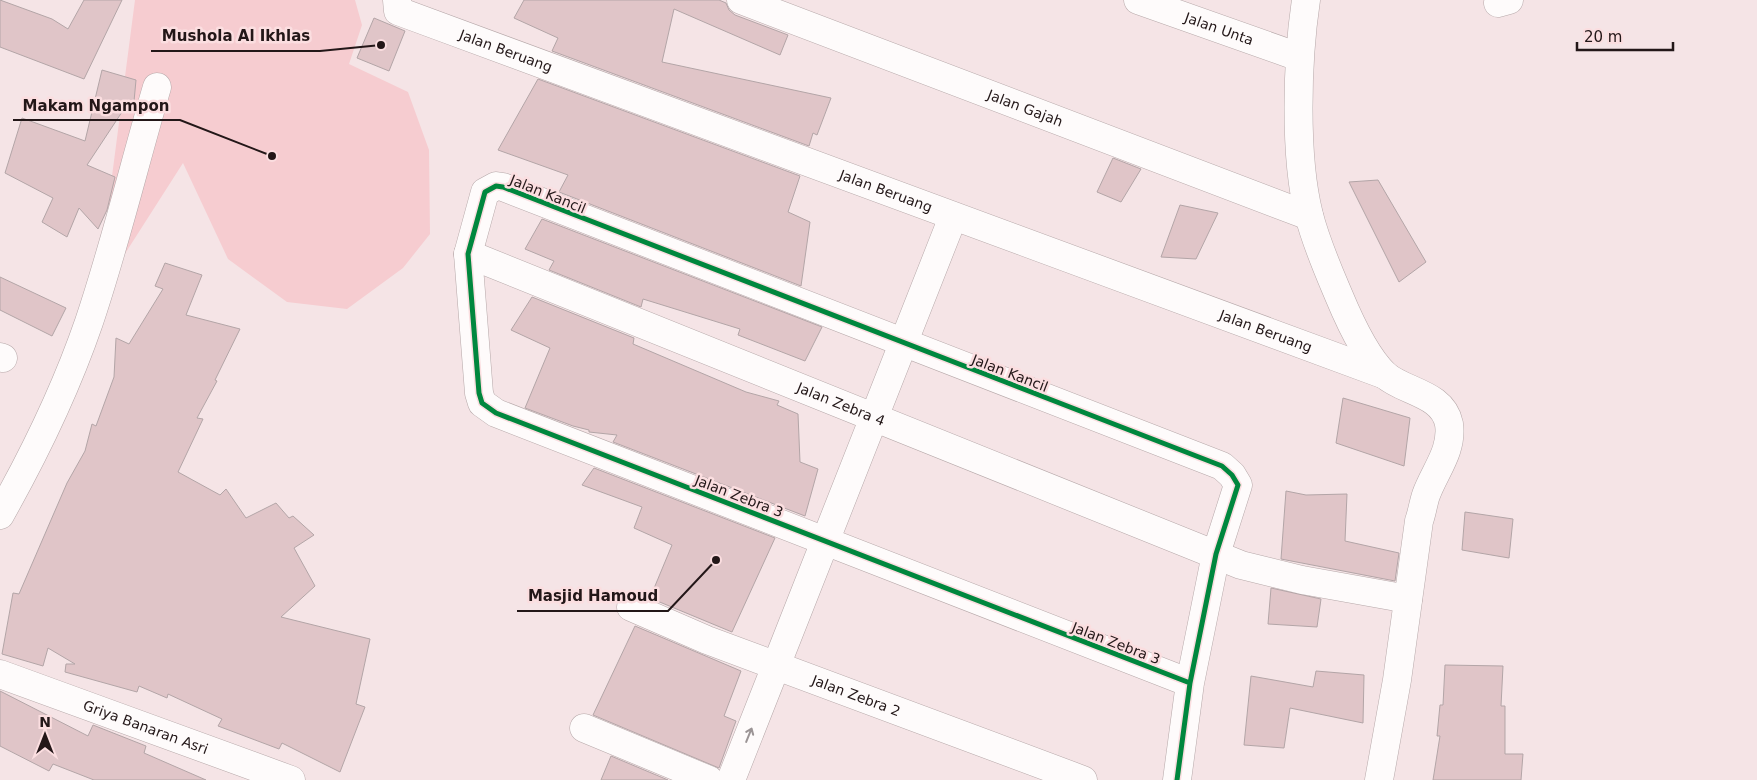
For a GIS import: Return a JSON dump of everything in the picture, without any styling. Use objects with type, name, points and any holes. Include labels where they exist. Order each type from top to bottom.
[{"type":"street","name":"Jalan Beruang","points":[[397,0],[398,11],[1386,375]]},
{"type":"street","name":"Jalan Gajah","points":[[741,0],[806,11],[1309,216]]},
{"type":"street","name":"Jalan Unta","points":[[1138,0],[1299,58]]},
{"type":"street","points":[[1306,0],[1299,58],[1300,151],[1309,216],[1346,311],[1359,337],[1386,375],[1436,404],[1444,412],[1449,424],[1446,451],[1426,496],[1419,521],[1397,680],[1378,780]]},
{"type":"street","points":[[0,515],[29,464],[59,397],[89,322],[156,87]]},
{"type":"street","name":"Jalan Kancil","points":[[485,192],[496,186],[503,187],[903,344],[1222,466],[1232,475],[1238,485],[1216,554],[1190,683],[1177,780]]},
{"type":"street","name":"Jalan Zebra 3","points":[[485,192],[468,254],[479,393],[482,403],[496,413],[1190,683]]},
{"type":"street","points":[[731,780],[953,217]]},
{"type":"street","name":"Jalan Zebra 4","points":[[468,254],[1241,565],[1273,574],[1408,599]]},
{"type":"street","name":"Jalan Zebra 2","points":[[631,607],[776,666],[1083,780]]},
{"type":"street","name":"Griya Banaran Asri","points":[[0,674],[291,780]]},
{"type":"street","points":[[584,728],[708,780]]},
{"type":"shaded area","points":[[135,0],[355,0],[362,25],[349,64],[408,92],[429,150],[430,234],[403,268],[347,309],[287,302],[228,259],[183,163],[96,299]]},
{"type":"building","points":[[0,0],[52,19],[68,29],[84,0],[122,0],[84,79],[0,47]]},
{"type":"building","points":[[524,0],[719,0],[726,3],[729,10],[735,15],[788,35],[780,55],[674,9],[662,62],[831,98],[817,135],[813,133],[809,146],[552,51],[558,38],[514,18]]},
{"type":"building","points":[[374,18],[405,31],[389,71],[357,58]]},
{"type":"building","points":[[102,70],[136,80],[133,112],[122,112],[87,165],[115,177],[107,210],[98,229],[79,208],[67,237],[42,222],[53,198],[5,173],[22,118],[85,141]]},
{"type":"building","points":[[538,79],[800,176],[788,212],[810,222],[801,286],[559,192],[568,175],[498,150]]},
{"type":"building","points":[[1113,158],[1141,169],[1121,202],[1097,192]]},
{"type":"building","points":[[1378,180],[1426,262],[1399,282],[1349,182]]},
{"type":"building","points":[[1180,205],[1218,213],[1196,259],[1161,257]]},
{"type":"building","points":[[542,219],[822,327],[805,361],[738,335],[740,329],[643,299],[641,307],[549,270],[554,261],[525,249]]},
{"type":"building","points":[[165,263],[202,275],[186,315],[240,329],[215,380],[217,381],[197,418],[203,419],[178,472],[220,495],[226,489],[246,518],[276,503],[289,518],[293,516],[314,535],[294,548],[315,586],[281,617],[370,639],[356,704],[365,707],[340,772],[282,743],[279,749],[218,726],[222,719],[168,694],[167,698],[139,686],[137,692],[65,672],[66,664],[75,664],[48,648],[43,666],[2,654],[13,593],[19,594],[67,483],[85,451],[92,424],[96,426],[114,377],[116,338],[129,344],[163,289],[155,286]]},
{"type":"building","points":[[0,277],[66,308],[52,336],[0,310]]},
{"type":"building","points":[[532,297],[634,338],[633,344],[746,392],[779,401],[777,405],[798,414],[800,462],[818,469],[805,516],[613,442],[617,435],[589,432],[589,430],[525,408],[550,348],[511,330]]},
{"type":"building","points":[[1343,398],[1410,418],[1404,466],[1336,443]]},
{"type":"building","points":[[594,468],[775,538],[732,632],[650,598],[672,545],[634,528],[642,507],[582,485]]},
{"type":"building","points":[[1286,491],[1306,495],[1347,494],[1345,541],[1399,553],[1395,581],[1281,559]]},
{"type":"building","points":[[1465,512],[1513,519],[1509,558],[1462,550]]},
{"type":"building","points":[[1271,588],[1321,599],[1317,627],[1268,624]]},
{"type":"building","points":[[635,626],[741,671],[724,716],[736,721],[719,768],[593,715]]},
{"type":"building","points":[[1445,665],[1503,666],[1501,706],[1505,706],[1505,754],[1523,754],[1521,780],[1433,780],[1440,736],[1437,736],[1440,705],[1443,705]]},
{"type":"building","points":[[1316,671],[1364,675],[1363,723],[1290,708],[1284,748],[1244,745],[1251,676],[1313,687]]},
{"type":"building","points":[[0,691],[88,736],[93,725],[146,746],[144,753],[206,780],[94,780],[53,764],[49,771],[0,746]]},
{"type":"building","points":[[611,756],[668,780],[601,780]]},
{"type":"cycle path","points":[[1177,780],[1190,683],[1216,554],[1238,485],[1232,475],[1222,466],[503,187],[496,186],[485,192],[468,254],[479,393],[482,403],[496,413],[1190,683]]},
{"type":"place","name":"Mushola Al Ikhlas","points":[[381,45]]},
{"type":"place","name":"Makam Ngampon","points":[[272,156]]},
{"type":"place","name":"Masjid Hamoud","points":[[716,560]]}]
